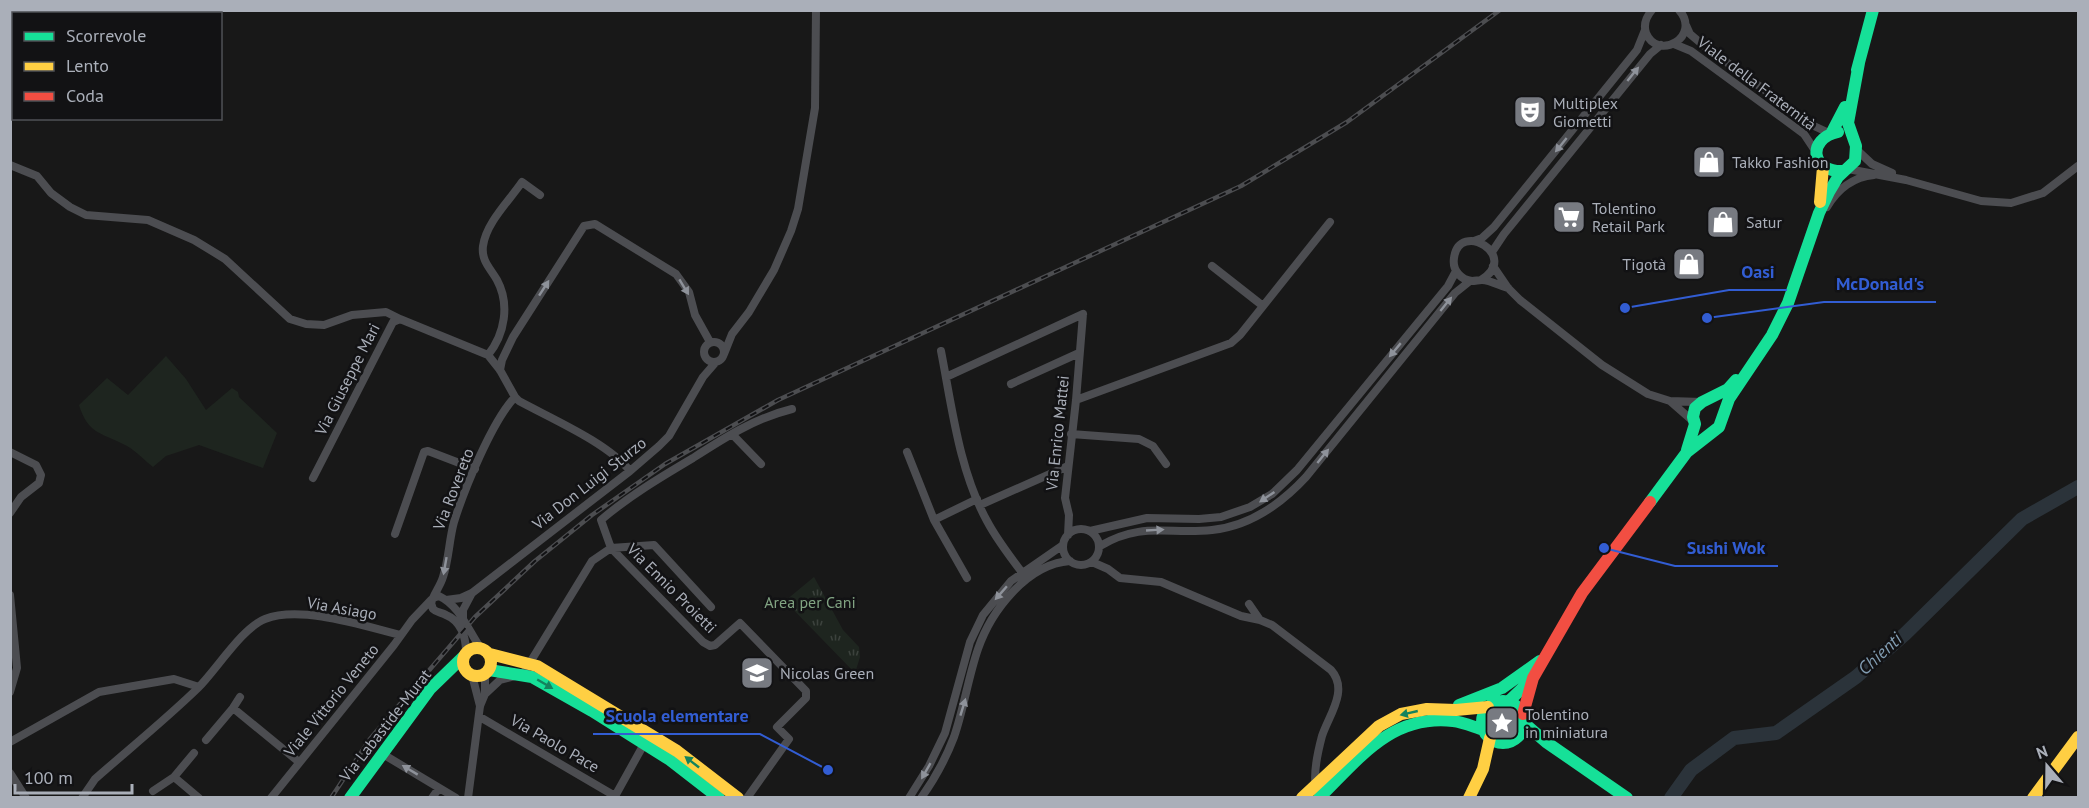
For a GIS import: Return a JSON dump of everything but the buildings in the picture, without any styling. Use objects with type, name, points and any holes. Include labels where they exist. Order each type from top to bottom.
[{"type":"main road","points":[[1846,170],[1833,172],[1823,167],[1816,152],[1819,141],[1830,133],[1841,117],[1873,10]]},
{"type":"main road","points":[[1508,702],[1533,678],[1582,593],[1687,452],[1722,423],[1729,399],[1772,335],[1788,303],[1819,213],[1829,192],[1855,161],[1855,145],[1848,123],[1859,63]]},
{"type":"main road","points":[[1830,133],[1843,133],[1855,145]]},
{"type":"main road","points":[[1819,213],[1823,167]]},
{"type":"main road","points":[[1687,452],[1694,413],[1704,402],[1728,389],[1748,369]]},
{"type":"main road","points":[[1704,402],[1719,405],[1724,414]]},
{"type":"main road","points":[[1694,423],[1702,430],[1711,432]]},
{"type":"main road","points":[[716,791],[677,751],[537,666],[525,669],[487,672],[481,675],[470,674],[463,665],[465,654],[473,648],[525,669],[532,677],[592,711],[716,791],[738,798]]},
{"type":"main road","points":[[485,651],[492,662],[487,672]]},
{"type":"main road","name":"Via Labastide-Murat","points":[[350,798],[430,689],[465,654]]},
{"type":"main road","points":[[1438,710],[1484,698],[1519,678],[1546,656]]},
{"type":"main road","name":"Via Labastide-Murat","points":[[447,672],[470,674]]},
{"type":"main road","points":[[1486,763],[1523,729],[1533,678]]},
{"type":"main road","points":[[1358,755],[1379,726],[1401,714],[1427,709],[1488,707],[1497,702],[1508,702],[1514,704],[1524,719],[1546,742],[1628,798]]},
{"type":"main road","points":[[1469,798],[1486,763],[1487,734],[1483,718],[1488,707]]},
{"type":"main road","points":[[1302,798],[1319,793],[1358,755],[1383,737],[1406,725],[1430,720],[1455,721],[1511,741],[1546,742]]},
{"type":"main road","points":[[2026,798],[2046,770],[2077,744]]},
{"type":"main road","points":[[2033,798],[2077,744]]},
{"type":"main road","points":[[2044,798],[2077,744]]},
{"type":"street","name":"Via Don Luigi Sturzo","points":[[446,600],[453,600],[472,592],[630,471],[669,436],[703,377],[721,359],[732,334],[749,312],[774,270],[797,212],[815,108],[816,10]]},
{"type":"street","points":[[1509,288],[1481,280],[1464,279],[1456,271],[1455,253],[1462,244],[1482,238],[1494,228],[1638,50],[1646,30],[1647,16],[1652,10]]},
{"type":"street","name":"Viale della Fraternità","points":[[1679,10],[1690,34],[1703,45],[1814,126],[1830,133]]},
{"type":"street","points":[[1646,30],[1651,40],[1661,45],[1674,44],[1683,36],[1686,25]]},
{"type":"street","name":"Viale della Fraternità","points":[[1674,44],[1699,57],[1804,134],[1816,152]]},
{"type":"street","points":[[1661,45],[1650,54],[1503,234],[1492,252],[1493,266],[1509,288],[1602,365],[1648,394],[1670,401],[1704,402]]},
{"type":"street","points":[[1855,145],[1872,164],[1906,180]]},
{"type":"street","points":[[10,165],[37,176],[51,193],[86,215],[148,220],[194,240],[225,259],[290,319],[306,324],[324,325],[352,315],[386,312],[400,320]]},
{"type":"street","points":[[1846,170],[1906,180],[1981,201],[2010,203],[2043,193],[2079,166]]},
{"type":"street","points":[[1812,237],[1838,192],[1861,178],[1877,175]]},
{"type":"street","points":[[513,337],[505,320],[501,287],[483,257],[483,246],[491,226],[522,182],[540,195]]},
{"type":"street","points":[[1076,400],[1231,343],[1330,222]]},
{"type":"street","points":[[500,370],[502,360],[513,337],[584,226],[595,224],[676,274],[689,292],[694,315],[713,342],[723,347],[724,354]]},
{"type":"street","points":[[1474,241],[1485,244],[1492,252]]},
{"type":"street","points":[[1212,266],[1263,306]]},
{"type":"street","points":[[1481,280],[1487,277],[1493,266]]},
{"type":"street","points":[[909,798],[929,766],[945,733],[970,642],[983,615],[995,599],[1063,545],[1068,535],[1077,529],[1087,530],[1147,518],[1221,517],[1250,507],[1272,494],[1306,459],[1448,286],[1456,271]]},
{"type":"street","points":[[1092,562],[1100,548],[1117,537],[1152,529],[1200,531],[1222,529],[1248,521],[1281,502],[1306,477],[1455,293],[1470,281]]},
{"type":"street","name":"Via Enrico Mattei","points":[[946,377],[1083,314],[1065,498],[1069,515],[1068,535]]},
{"type":"street","name":"Via Giuseppe Mari","points":[[313,478],[393,322],[400,320],[488,355]]},
{"type":"street","points":[[505,320],[496,345],[488,355],[500,370],[515,397],[585,437],[615,457],[630,471]]},
{"type":"street","points":[[501,332],[505,338],[513,337]]},
{"type":"street","points":[[713,342],[732,334]]},
{"type":"street","name":"Via Don Luigi Sturzo","points":[[703,377],[706,358],[704,349],[713,342]]},
{"type":"street","points":[[941,351],[963,459],[978,502],[995,536],[1024,576]]},
{"type":"street","name":"Via Enrico Mattei","points":[[1011,384],[1079,353]]},
{"type":"street","points":[[706,358],[716,362]]},
{"type":"street","name":"Via Rovereto","points":[[432,599],[443,577],[455,520],[475,469],[502,414],[515,397]]},
{"type":"street","points":[[1670,401],[1694,423]]},
{"type":"street","points":[[610,548],[601,520],[623,501],[732,434],[770,415],[792,409]]},
{"type":"street","points":[[732,434],[761,465]]},
{"type":"street","points":[[1071,434],[1139,439],[1153,446],[1166,464]]},
{"type":"street","points":[[395,534],[423,452],[428,451],[475,469]]},
{"type":"street","points":[[10,452],[36,465],[41,475],[39,483],[21,497],[10,513]]},
{"type":"street","points":[[908,452],[934,520],[967,578]]},
{"type":"street","points":[[934,520],[1068,466]]},
{"type":"street","points":[[1069,515],[1096,536],[1108,569]]},
{"type":"street","points":[[485,694],[500,680],[525,669],[592,561],[610,548],[654,544],[711,608]]},
{"type":"street","points":[[1063,545],[1065,556],[1070,561],[1081,565],[1092,562],[1108,569],[1120,578],[1161,582],[1241,616],[1272,625],[1337,676],[1339,685],[1336,704],[1323,736],[1317,762],[1319,793]]},
{"type":"street","name":"Via Ennio Proietti","points":[[610,548],[703,642],[710,646],[716,645],[740,622],[805,689],[806,698],[777,727],[789,739],[747,798]]},
{"type":"street","points":[[921,798],[938,771],[953,738],[979,647],[992,620],[1024,576],[1070,561]]},
{"type":"street","points":[[463,618],[463,610],[472,592]]},
{"type":"street","points":[[10,595],[17,668],[10,692]]},
{"type":"street","points":[[465,654],[465,635],[451,617],[436,612],[431,606],[432,599],[439,596],[446,600],[463,618],[485,651]]},
{"type":"street","name":"Viale Vittorio Veneto","points":[[272,798],[412,620],[432,599]]},
{"type":"street","points":[[1249,604],[1260,620]]},
{"type":"street","points":[[412,620],[436,612]]},
{"type":"street","name":"Via Asiago","points":[[82,798],[95,779],[199,687],[249,629],[264,619],[287,614],[327,618],[400,635]]},
{"type":"street","points":[[480,706],[485,694],[487,672]]},
{"type":"street","points":[[469,797],[480,717],[480,706],[470,674]]},
{"type":"street","points":[[10,742],[99,692],[174,679],[199,687]]},
{"type":"street","points":[[206,740],[240,698]]},
{"type":"street","points":[[234,708],[299,762]]},
{"type":"street","name":"Via Paolo Pace","points":[[480,717],[615,797]]},
{"type":"street","points":[[615,797],[644,744]]},
{"type":"street","points":[[153,791],[174,777],[194,753]]},
{"type":"street","points":[[381,753],[456,798]]},
{"type":"street","points":[[10,773],[26,798]]},
{"type":"street","points":[[174,777],[199,798]]},
{"type":"street","points":[[432,798],[439,788]]},
{"type":"green space","points":[[166,356],[186,379],[206,410],[232,388],[277,433],[263,468],[199,445],[166,456],[153,467],[130,448],[92,428],[79,405],[107,378],[128,395]]},
{"type":"green space","name":"Area per Cani","points":[[814,577],[843,630],[859,647],[860,657],[855,673],[785,601]]},
{"type":"waterway","name":"Chienti","points":[[1671,798],[1691,770],[1734,738],[1776,733],[1856,677],[1905,634],[2022,519],[2078,487]]},
{"type":"railway","points":[[331,798],[370,739],[475,617],[535,561],[592,515],[665,464],[778,400],[1241,186],[1347,122],[1500,10]]},
{"type":"traffic: fast","points":[[1857,70],[1873,10]]},
{"type":"traffic: fast","points":[[1650,502],[1687,452],[1719,427],[1729,399],[1772,335],[1788,303],[1819,213],[1838,177],[1855,161],[1856,146],[1848,123],[1859,63]]},
{"type":"traffic: fast","points":[[1832,132],[1845,107]]},
{"type":"traffic: fast","points":[[1838,132],[1821,141],[1817,148],[1817,155],[1825,167],[1844,171]]},
{"type":"traffic: fast","points":[[1687,450],[1695,424],[1693,417],[1695,408],[1728,389],[1736,380]]},
{"type":"traffic: fast","points":[[350,798],[430,689],[463,657]]},
{"type":"traffic: fast","points":[[1459,705],[1502,688],[1540,661]]},
{"type":"traffic: fast","points":[[489,670],[532,677],[670,760],[719,798]]},
{"type":"traffic: fast","points":[[1508,702],[1532,679]]},
{"type":"traffic: fast","points":[[1503,701],[1518,707],[1524,722],[1518,737],[1503,743],[1488,737],[1482,722],[1488,707],[1503,701]]},
{"type":"traffic: fast","points":[[1319,798],[1363,755],[1394,732],[1431,721],[1465,723],[1484,730]]},
{"type":"traffic: fast","points":[[1524,723],[1546,742],[1627,798]]},
{"type":"traffic: slow","points":[[1820,202],[1823,167]]},
{"type":"traffic: slow","points":[[477,648],[487,652],[491,662],[487,672],[477,676],[467,672],[463,662],[467,652],[477,648]]},
{"type":"traffic: slow","points":[[490,654],[537,666],[677,751],[738,798]]},
{"type":"traffic: slow","points":[[1302,798],[1379,726],[1401,714],[1427,709],[1456,710],[1488,707]]},
{"type":"traffic: slow","points":[[2033,798],[2078,737]]},
{"type":"traffic: slow","points":[[1469,798],[1483,769],[1490,738]]},
{"type":"traffic: jam","points":[[1523,714],[1533,678],[1582,593],[1650,502]]},
{"type":"place","name":"Multiplex Giometti","points":[[1530,112]]},
{"type":"place","name":"Takko Fashion","points":[[1709,162]]},
{"type":"place","name":"Tolentino Retail Park","points":[[1569,217]]},
{"type":"place","name":"Satur","points":[[1723,222]]},
{"type":"place","name":"Tigotà","points":[[1689,264]]},
{"type":"place","name":"Oasi","points":[[1625,308]]},
{"type":"place","name":"McDonald's","points":[[1707,318]]},
{"type":"place","name":"Sushi Wok","points":[[1604,548]]},
{"type":"place","name":"Nicolas Green","points":[[757,673]]},
{"type":"place","name":"Tolentino in miniatura","points":[[1502,723]]},
{"type":"place","name":"Scuola elementare","points":[[828,770]]}]
